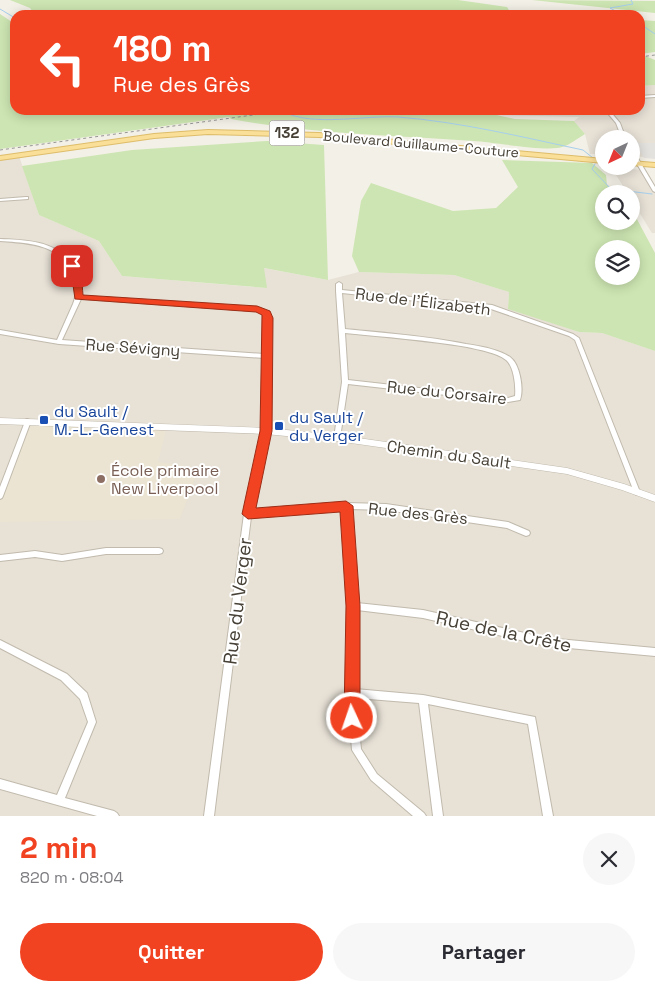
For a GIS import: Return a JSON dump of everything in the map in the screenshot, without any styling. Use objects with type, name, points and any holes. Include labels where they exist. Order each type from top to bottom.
[{"type":"main road","name":"Boulevard Guillaume-Couture","points":[[0,158],[154,136],[225,132],[319,135],[595,159]]},
{"type":"main road","points":[[641,164],[655,165]]},
{"type":"street","points":[[610,115],[620,130]]},
{"type":"street","points":[[641,164],[655,191]]},
{"type":"street","points":[[0,200],[26,198]]},
{"type":"street","points":[[0,240],[32,243],[57,251],[72,266],[77,278],[78,297],[58,342]]},
{"type":"street","name":"Rue de l'Élizabeth","points":[[344,331],[339,288],[492,307],[571,335],[577,339],[637,492]]},
{"type":"street","name":"Rue du Verger","points":[[78,297],[257,310],[266,313],[268,318],[266,431],[248,514],[208,816]]},
{"type":"street","points":[[337,438],[345,382],[344,331]]},
{"type":"street","name":"Rue du Corsaire","points":[[344,331],[458,344],[490,350],[510,359],[514,366],[519,394],[518,398],[508,400],[345,382]]},
{"type":"street","name":"Rue Sévigny","points":[[0,332],[58,342],[267,356]]},
{"type":"street","name":"Chemin du Sault","points":[[0,421],[266,431],[337,438],[567,471],[655,499]]},
{"type":"street","points":[[1,492],[28,421]]},
{"type":"street","points":[[346,506],[353,606],[350,693],[357,750],[374,777],[420,816]]},
{"type":"street","name":"Rue des Grès","points":[[248,514],[346,506],[426,511],[508,525],[526,533]]},
{"type":"street","points":[[0,558],[35,554],[62,558],[106,550],[159,550]]},
{"type":"street","name":"Rue de la Crête","points":[[353,606],[423,614],[547,642],[655,652]]},
{"type":"street","points":[[0,644],[64,677],[84,696],[92,722],[59,801]]},
{"type":"street","points":[[350,693],[423,699],[532,720],[548,816]]},
{"type":"street","points":[[423,699],[438,816]]},
{"type":"street","points":[[0,784],[114,816]]},
{"type":"shaded area","points":[[655,85],[655,143],[640,144],[640,130],[595,130],[595,154],[590,154],[585,134],[574,121],[579,117],[502,115],[645,115],[645,86]]},
{"type":"shaded area","points":[[640,143],[655,143],[655,159],[644,158],[640,151]]},
{"type":"shaded area","points":[[19,156],[39,215],[99,241],[122,276],[266,288],[263,268],[328,280],[359,272],[454,275],[509,292],[508,308],[579,332],[602,333],[655,351],[655,816],[0,816],[0,158]]},
{"type":"shaded area","points":[[640,170],[655,187],[655,233],[652,233],[640,214],[640,185],[622,185],[616,175],[640,175]]},
{"type":"shaded area","name":"École primaire New Liverpool","points":[[28,421],[167,426],[158,462],[199,468],[180,519],[0,522],[0,496]]},
{"type":"green space","points":[[10,0],[458,0],[507,7],[509,10],[31,10]]},
{"type":"green space","points":[[532,0],[655,1],[655,13],[645,12],[645,10],[627,10]]},
{"type":"green space","points":[[0,14],[10,21],[10,115],[497,115],[515,119],[574,121],[585,134],[565,146],[545,148],[291,128],[231,119],[229,117],[0,149]]},
{"type":"green space","points":[[645,20],[655,21],[655,52],[645,53]]},
{"type":"green space","points":[[645,56],[655,60],[655,85],[645,86]]},
{"type":"green space","points":[[267,141],[324,145],[328,280],[264,268],[267,288],[122,276],[99,241],[39,215],[22,166],[132,150]]},
{"type":"green space","points":[[502,160],[592,163],[595,166],[595,175],[606,175],[607,185],[595,185],[595,230],[640,230],[640,225],[655,253],[655,351],[602,333],[579,332],[508,309],[509,292],[454,275],[359,272],[352,256],[361,201],[371,183],[453,211],[496,208],[518,187]]},
{"type":"waterway","points":[[614,10],[610,8],[633,4],[631,0]]},
{"type":"waterway","points":[[0,9],[10,15]]},
{"type":"waterway","points":[[645,27],[655,34]]},
{"type":"waterway","points":[[293,115],[324,120],[398,117],[445,122],[583,150],[593,158]]},
{"type":"waterway","points":[[595,164],[592,169],[595,172]]},
{"type":"waterway","points":[[598,175],[611,189],[652,194]]},
{"type":"railway","points":[[645,56],[655,55]]},
{"type":"railway","points":[[0,150],[253,115]]},
{"type":"place","name":"du Sault / M.-L.-Genest","points":[[44,420]]},
{"type":"place","name":"du Sault / du Verger","points":[[279,426]]},
{"type":"place","name":"École primaire New Liverpool","points":[[101,479]]},
{"type":"route","points":[[72,266],[77,278],[78,297],[257,310],[266,313],[268,318],[266,431],[248,514],[346,506],[353,606],[350,693],[352,718]]}]
